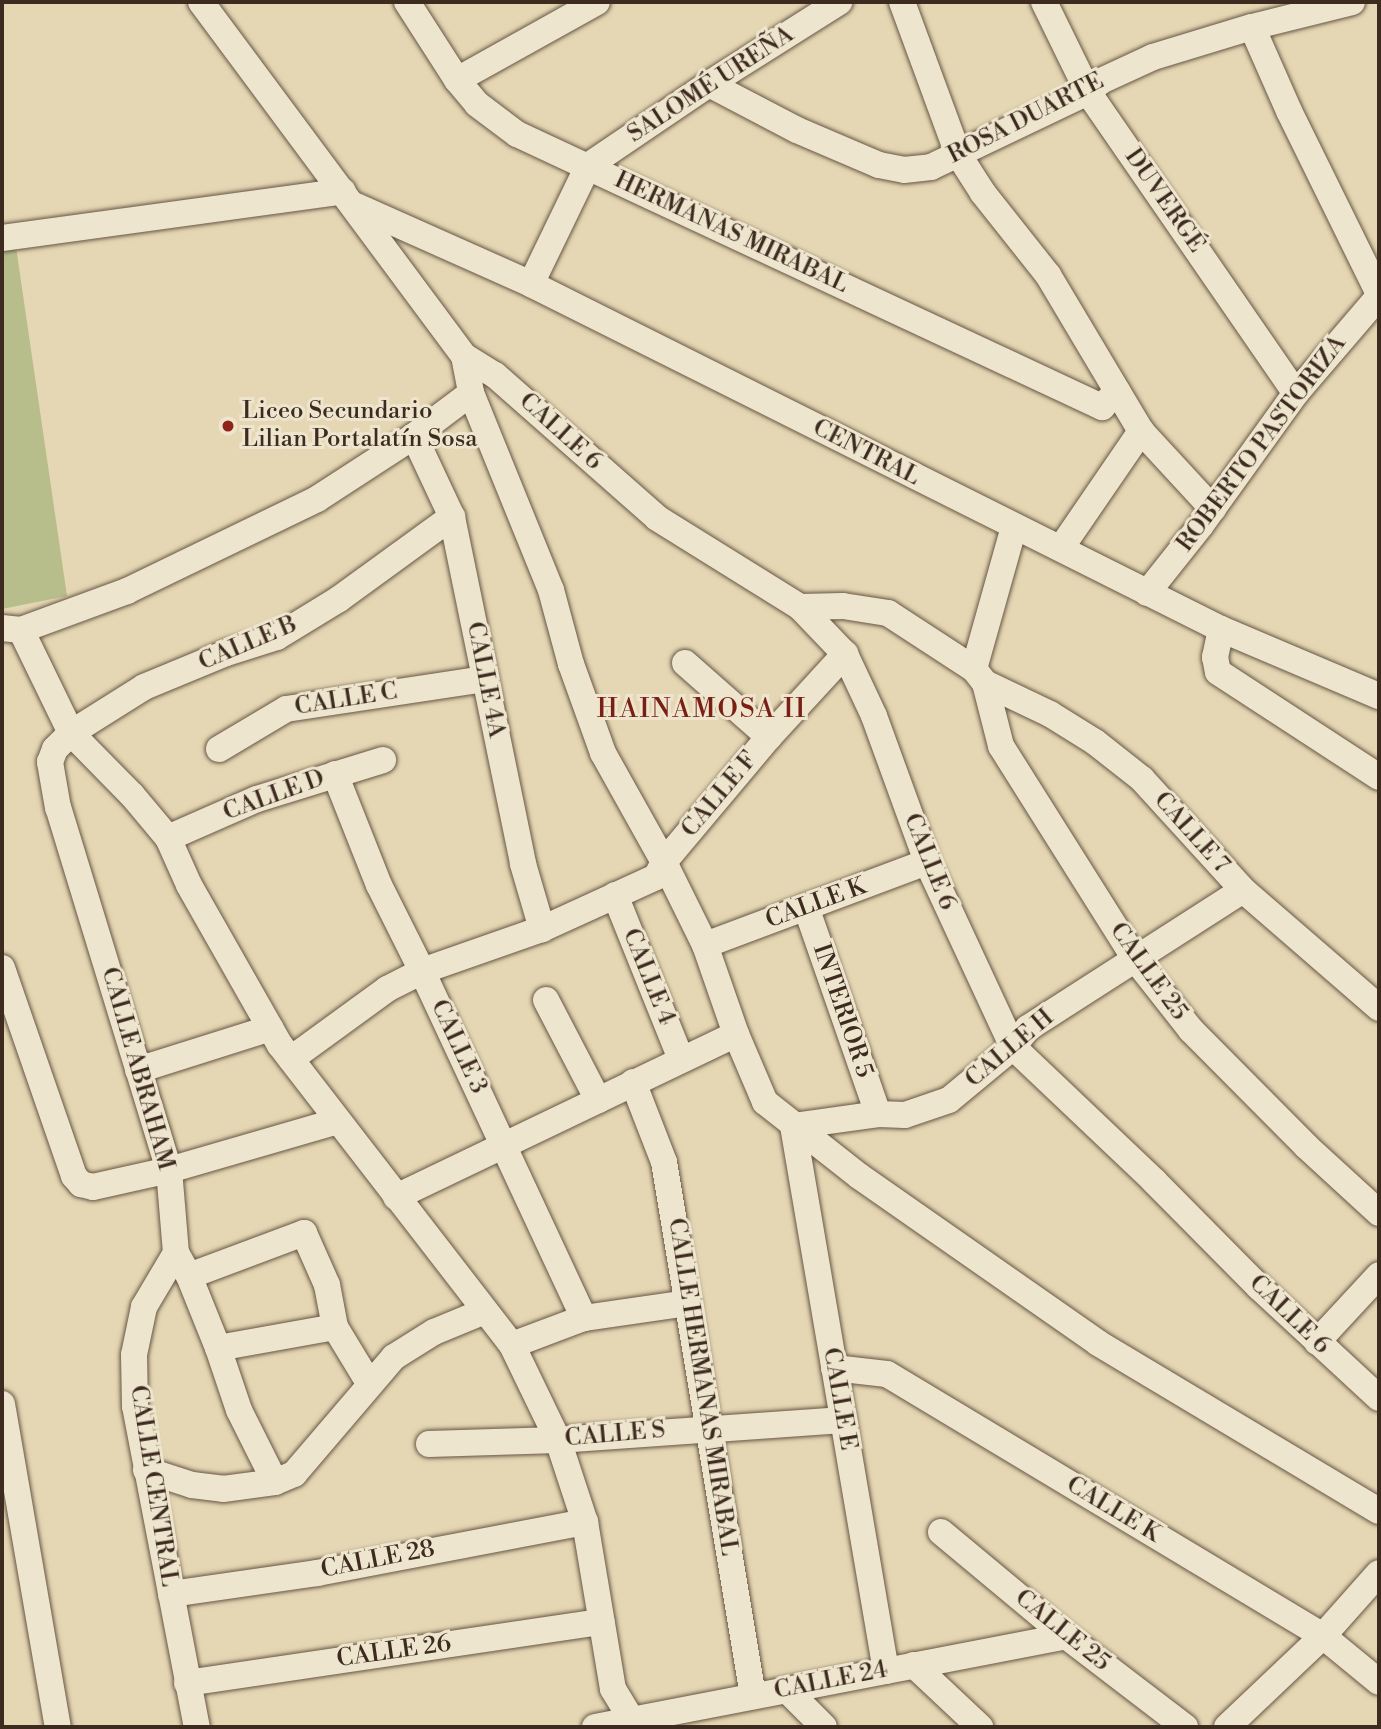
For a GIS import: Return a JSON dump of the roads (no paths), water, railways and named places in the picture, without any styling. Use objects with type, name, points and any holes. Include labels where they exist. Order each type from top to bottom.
[{"type":"street","points":[[201,2],[464,356],[471,393],[551,590],[571,664],[603,753],[660,869],[705,945],[736,1034],[765,1102],[859,1176],[1098,1343],[1379,1511]]},
{"type":"street","name":"HERMANAS MIRABAL","points":[[407,2],[457,80],[477,104],[517,134],[1110,399]]},
{"type":"street","points":[[457,80],[597,2]]},
{"type":"street","name":"SALOMÉ UREÑA","points":[[531,284],[588,166],[709,83],[839,2]]},
{"type":"street","points":[[902,2],[958,154],[983,193],[1048,275],[1110,399],[1213,509]]},
{"type":"street","name":"DUVERGÉ","points":[[1044,2],[1088,92],[1296,393]]},
{"type":"street","name":"ROSA DUARTE","points":[[709,83],[797,130],[879,165],[904,170],[931,167],[1088,92],[1101,81],[1153,57],[1252,27],[1352,2]]},
{"type":"street","points":[[1252,27],[1377,302]]},
{"type":"street","points":[[2,238],[349,198]]},
{"type":"street","name":"CENTRAL","points":[[349,198],[531,284],[1221,629],[1379,696]]},
{"type":"street","name":"ROBERTO PASTORIZA","points":[[1147,593],[1213,509],[1296,393],[1377,302]]},
{"type":"street","name":"CALLE 6","points":[[464,356],[495,375],[657,518],[800,607],[845,654],[874,716],[927,862],[1013,1047],[1317,1342],[1379,1398]]},
{"type":"street","points":[[471,393],[414,436],[317,499],[127,591],[11,629],[71,733],[132,795],[168,838],[189,885],[291,1059],[512,1345],[558,1440],[585,1522],[613,1689],[633,1724]]},
{"type":"street","points":[[1062,548],[1141,431]]},
{"type":"street","name":"CALLE 4A","points":[[414,436],[452,517],[523,864],[542,929]]},
{"type":"street","name":"CALLE B","points":[[71,733],[144,687],[226,653],[277,637],[339,599],[452,517]]},
{"type":"street","points":[[979,676],[1014,527]]},
{"type":"street","name":"CALLE 7","points":[[800,607],[843,606],[888,613],[979,676],[1095,742],[1142,779],[1243,890],[1379,1008]]},
{"type":"street","points":[[1221,629],[1215,657],[1218,672],[1379,777]]},
{"type":"street","name":"CALLE F","points":[[660,869],[769,737],[845,654]]},
{"type":"street","points":[[685,663],[769,737]]},
{"type":"street","name":"CALLE 25","points":[[979,676],[1001,746],[1135,959],[1191,1030],[1306,1146],[1379,1213]]},
{"type":"street","name":"CALLE C","points":[[219,749],[286,709],[484,679]]},
{"type":"street","name":"CALLE ABRAHAM","points":[[71,733],[55,749],[50,762],[52,783],[169,1170],[176,1253],[189,1276],[218,1348],[239,1410],[275,1482]]},
{"type":"street","name":"CALLE D","points":[[168,838],[257,799],[383,760]]},
{"type":"street","name":"CALLE 3","points":[[335,774],[379,885],[505,1145],[584,1318]]},
{"type":"street","name":"CALLE K","points":[[705,945],[927,862]]},
{"type":"street","points":[[291,1059],[387,989],[422,971],[542,929],[615,895],[660,869]]},
{"type":"street","name":"CALLE H","points":[[793,1126],[877,1114],[905,1115],[949,1100],[1013,1047],[1028,1028],[1243,890]]},
{"type":"street","name":"CALLE 4","points":[[615,895],[681,1059]]},
{"type":"street","name":"INTERIOR 5","points":[[806,907],[877,1114]]},
{"type":"street","points":[[2,968],[7,1007],[74,1175],[81,1184],[93,1187],[169,1170],[338,1121]]},
{"type":"street","points":[[546,1000],[598,1100]]},
{"type":"street","points":[[138,1070],[271,1028]]},
{"type":"street","points":[[396,1197],[736,1034]]},
{"type":"street","name":"CALLE HERMANAS MIRABAL","points":[[633,1082],[664,1162],[753,1696]]},
{"type":"street","name":"CALLE E","points":[[793,1126],[886,1671]]},
{"type":"street","points":[[189,1276],[304,1233],[327,1285],[335,1327],[369,1383]]},
{"type":"street","name":"CALLE CENTRAL","points":[[176,1253],[144,1307],[134,1355],[135,1406],[197,1727]]},
{"type":"street","points":[[1317,1342],[1379,1275]]},
{"type":"street","points":[[512,1345],[584,1318],[688,1303]]},
{"type":"street","points":[[146,1471],[192,1485],[223,1489],[275,1482],[294,1474],[369,1383],[394,1357],[434,1332],[485,1311]]},
{"type":"street","points":[[218,1348],[335,1327]]},
{"type":"street","name":"CALLE K","points":[[834,1368],[887,1374],[1323,1636],[1379,1682]]},
{"type":"street","points":[[2,1404],[8,1472],[58,1727]]},
{"type":"street","name":"CALLE S","points":[[429,1444],[558,1440],[708,1427],[843,1420]]},
{"type":"street","name":"CALLE 28","points":[[170,1594],[317,1573],[585,1522]]},
{"type":"street","name":"CALLE 25","points":[[941,1532],[1066,1636],[1185,1727]]},
{"type":"street","points":[[1227,1727],[1323,1636],[1379,1573]]},
{"type":"street","name":"CALLE 26","points":[[187,1683],[602,1622]]},
{"type":"street","name":"CALLE 24","points":[[596,1727],[633,1724],[753,1696],[1066,1636]]},
{"type":"street","points":[[914,1665],[980,1727]]},
{"type":"street","points":[[786,1690],[824,1727]]},
{"type":"place","name":"Liceo Secundario Lilian Portalatín Sosa","points":[[228,426]]},
{"type":"district","name":"HAINAMOSA II","points":[[702,710]]}]
